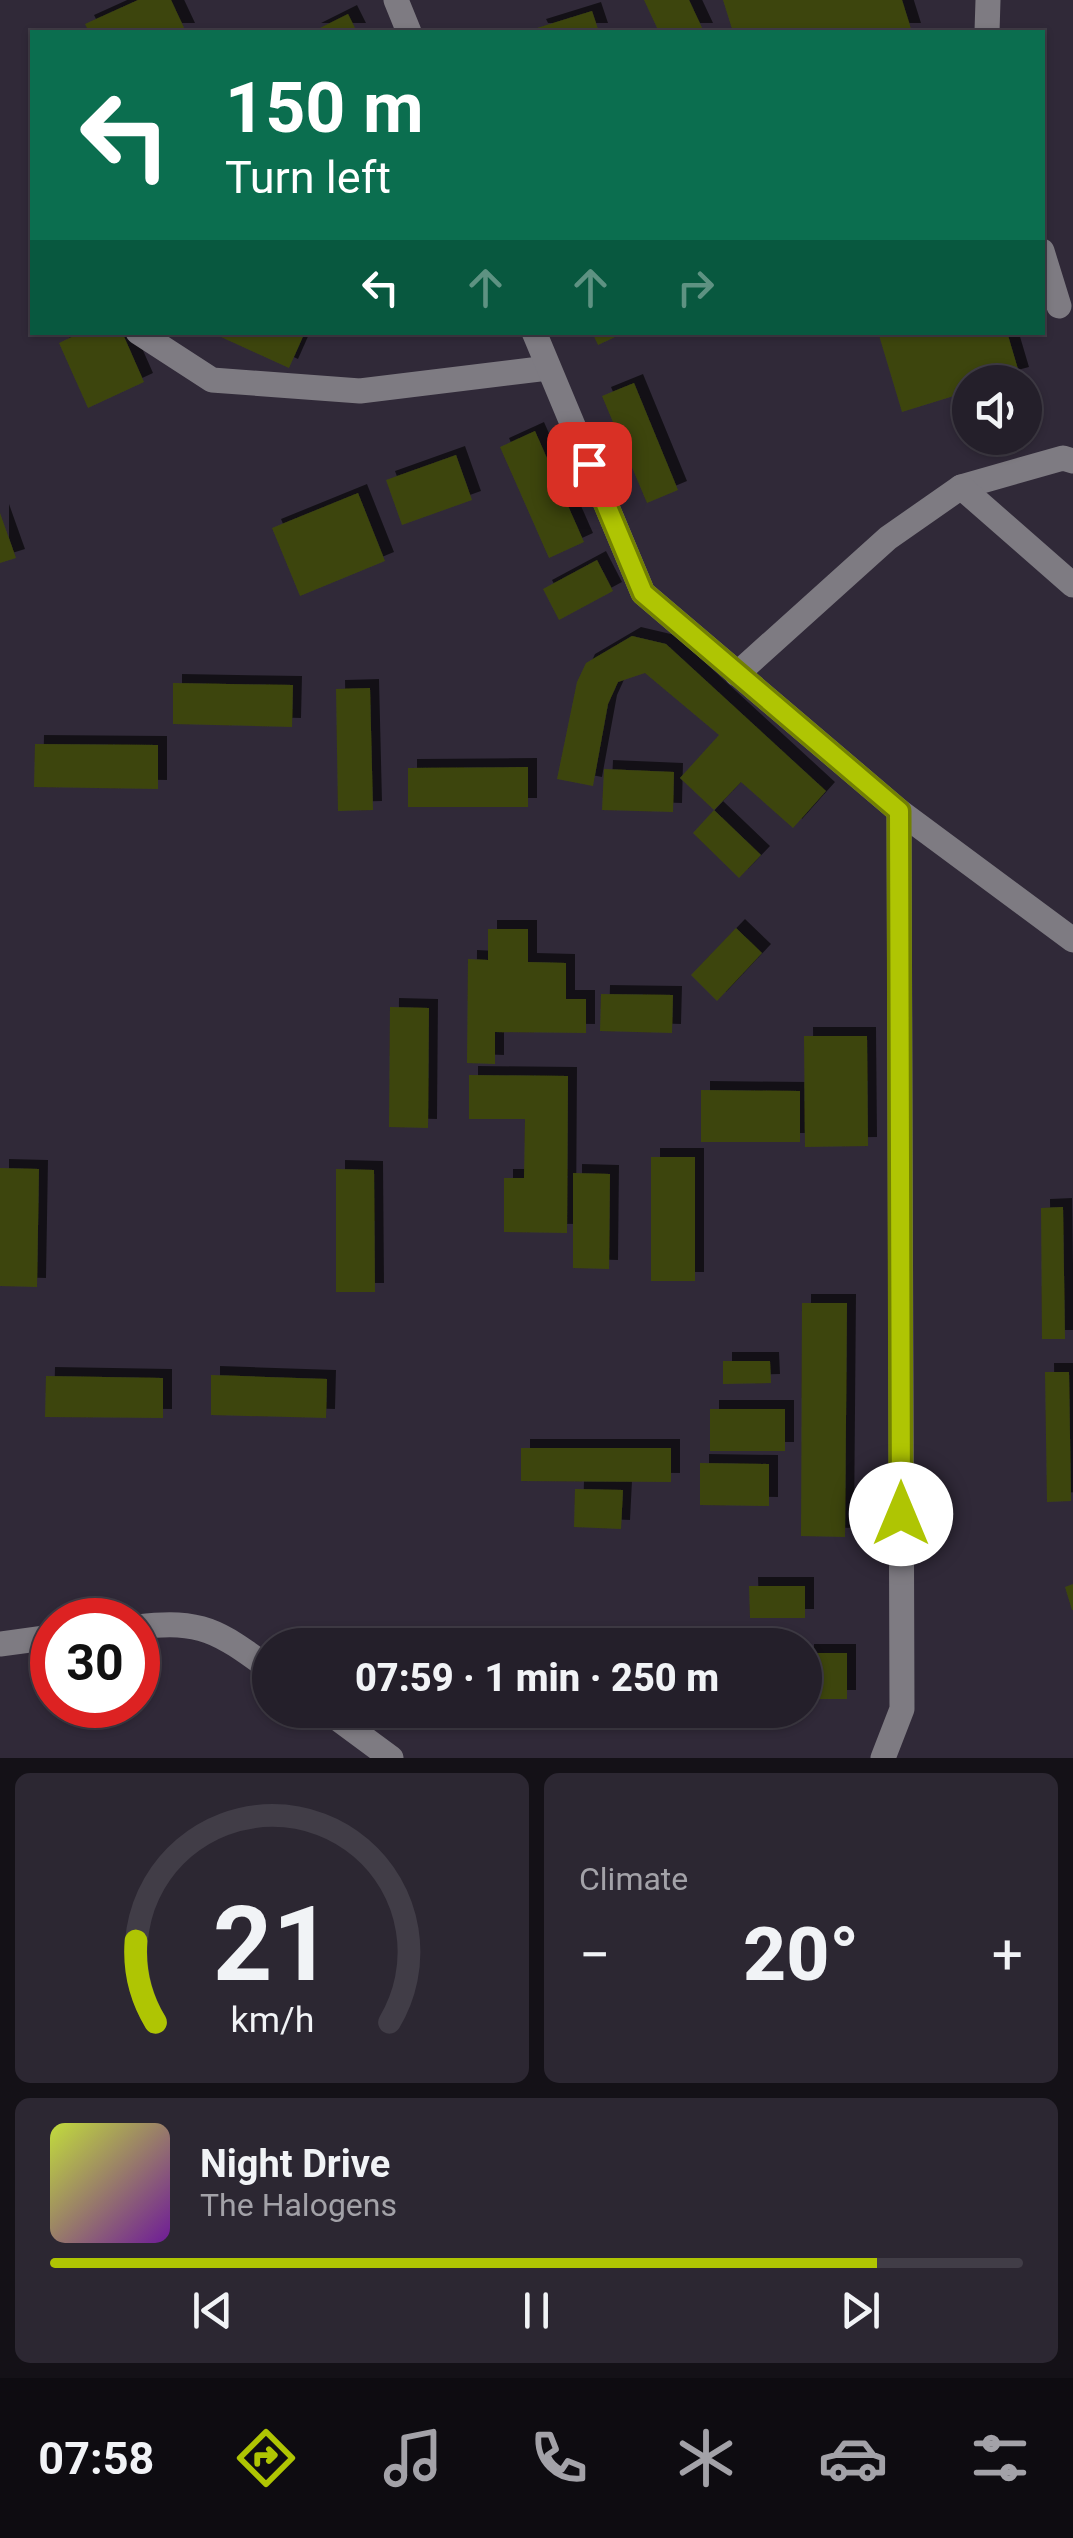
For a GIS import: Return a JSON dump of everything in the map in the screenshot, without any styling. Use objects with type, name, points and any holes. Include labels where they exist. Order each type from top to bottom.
[{"type":"street","points":[[396,0],[408,30]]},
{"type":"street","points":[[988,0],[988,30]]},
{"type":"street","points":[[1045,261],[1059,306]]},
{"type":"street","points":[[143,335],[212,380],[360,391],[548,368]]},
{"type":"street","points":[[535,335],[643,593],[899,811],[1073,940]]},
{"type":"street","points":[[738,674],[888,538],[961,486],[1063,458],[1073,461]]},
{"type":"street","points":[[961,486],[1073,585]]},
{"type":"street","points":[[883,1758],[902,1709],[899,811]]},
{"type":"street","points":[[160,1625],[198,1624],[252,1656]]},
{"type":"street","points":[[0,1644],[30,1640]]},
{"type":"street","points":[[350,1728],[391,1758]]},
{"type":"building","points":[[138,0],[171,0],[185,30],[88,30],[85,24]]},
{"type":"building","points":[[644,0],[689,0],[703,30],[658,30]]},
{"type":"building","points":[[723,0],[902,0],[911,30],[732,30]]},
{"type":"building","points":[[592,11],[598,30],[538,30]]},
{"type":"building","points":[[348,14],[356,30],[316,30]]},
{"type":"building","points":[[76,335],[123,335],[144,382],[88,408],[59,343]]},
{"type":"building","points":[[217,335],[304,335],[289,368]]},
{"type":"building","points":[[593,335],[620,335],[598,345]]},
{"type":"building","points":[[879,335],[1008,335],[1017,365],[952,365],[952,397],[902,412]]},
{"type":"building","points":[[634,383],[678,490],[647,503],[602,396]]},
{"type":"building","points":[[535,431],[584,542],[549,558],[500,447]]},
{"type":"building","points":[[456,455],[472,500],[402,525],[386,480]]},
{"type":"building","points":[[358,493],[385,561],[300,596],[272,528]]},
{"type":"building","points":[[0,513],[16,558],[0,563]]},
{"type":"building","points":[[597,560],[613,591],[559,620],[543,589]]},
{"type":"building","points":[[632,636],[666,644],[826,791],[793,828],[741,782],[714,810],[680,778],[719,735],[645,673],[618,682],[608,704],[593,786],[557,779],[577,682],[586,663]]},
{"type":"building","points":[[173,683],[293,685],[292,727],[173,724]]},
{"type":"building","points":[[370,688],[373,810],[338,811],[336,689]]},
{"type":"building","points":[[35,744],[158,745],[158,789],[34,787]]},
{"type":"building","points":[[528,767],[528,807],[408,807],[408,768]]},
{"type":"building","points":[[604,769],[674,772],[673,812],[602,810]]},
{"type":"building","points":[[714,810],[761,855],[739,878],[693,833]]},
{"type":"building","points":[[736,928],[762,953],[717,1001],[691,975]]},
{"type":"building","points":[[488,929],[528,929],[528,962],[566,963],[566,999],[586,999],[586,1033],[495,1032],[495,1064],[467,1063],[468,959],[488,960]]},
{"type":"building","points":[[601,994],[673,995],[672,1033],[600,1031]]},
{"type":"building","points":[[390,1007],[429,1008],[428,1128],[389,1127]]},
{"type":"building","points":[[804,1036],[867,1036],[868,1146],[805,1147]]},
{"type":"building","points":[[469,1075],[568,1076],[567,1233],[504,1232],[504,1178],[524,1178],[525,1119],[469,1119]]},
{"type":"building","points":[[701,1090],[800,1091],[800,1142],[701,1142]]},
{"type":"building","points":[[651,1157],[695,1157],[695,1281],[651,1281]]},
{"type":"building","points":[[0,1168],[39,1169],[37,1287],[0,1286]]},
{"type":"building","points":[[336,1169],[374,1170],[375,1292],[336,1292]]},
{"type":"building","points":[[573,1173],[610,1174],[609,1269],[573,1268]]},
{"type":"building","points":[[1063,1207],[1065,1339],[1042,1339],[1041,1208]]},
{"type":"building","points":[[802,1303],[847,1303],[845,1537],[801,1536]]},
{"type":"building","points":[[723,1361],[770,1361],[771,1383],[723,1384]]},
{"type":"building","points":[[1045,1372],[1069,1372],[1071,1501],[1047,1502]]},
{"type":"building","points":[[211,1375],[327,1379],[326,1418],[211,1415]]},
{"type":"building","points":[[46,1376],[163,1378],[163,1418],[45,1417]]},
{"type":"building","points":[[710,1409],[785,1409],[785,1451],[710,1451]]},
{"type":"building","points":[[521,1448],[671,1448],[671,1482],[521,1481]]},
{"type":"building","points":[[700,1463],[769,1464],[769,1506],[700,1505]]},
{"type":"building","points":[[575,1489],[623,1490],[621,1529],[574,1527]]},
{"type":"building","points":[[1073,1584],[1073,1610],[1072,1610],[1065,1587]]},
{"type":"building","points":[[749,1586],[805,1586],[805,1618],[750,1618]]},
{"type":"building","points":[[822,1653],[847,1653],[847,1699],[822,1699]]},
{"type":"route","points":[[589,464],[643,593],[899,811],[901,1514]]}]
